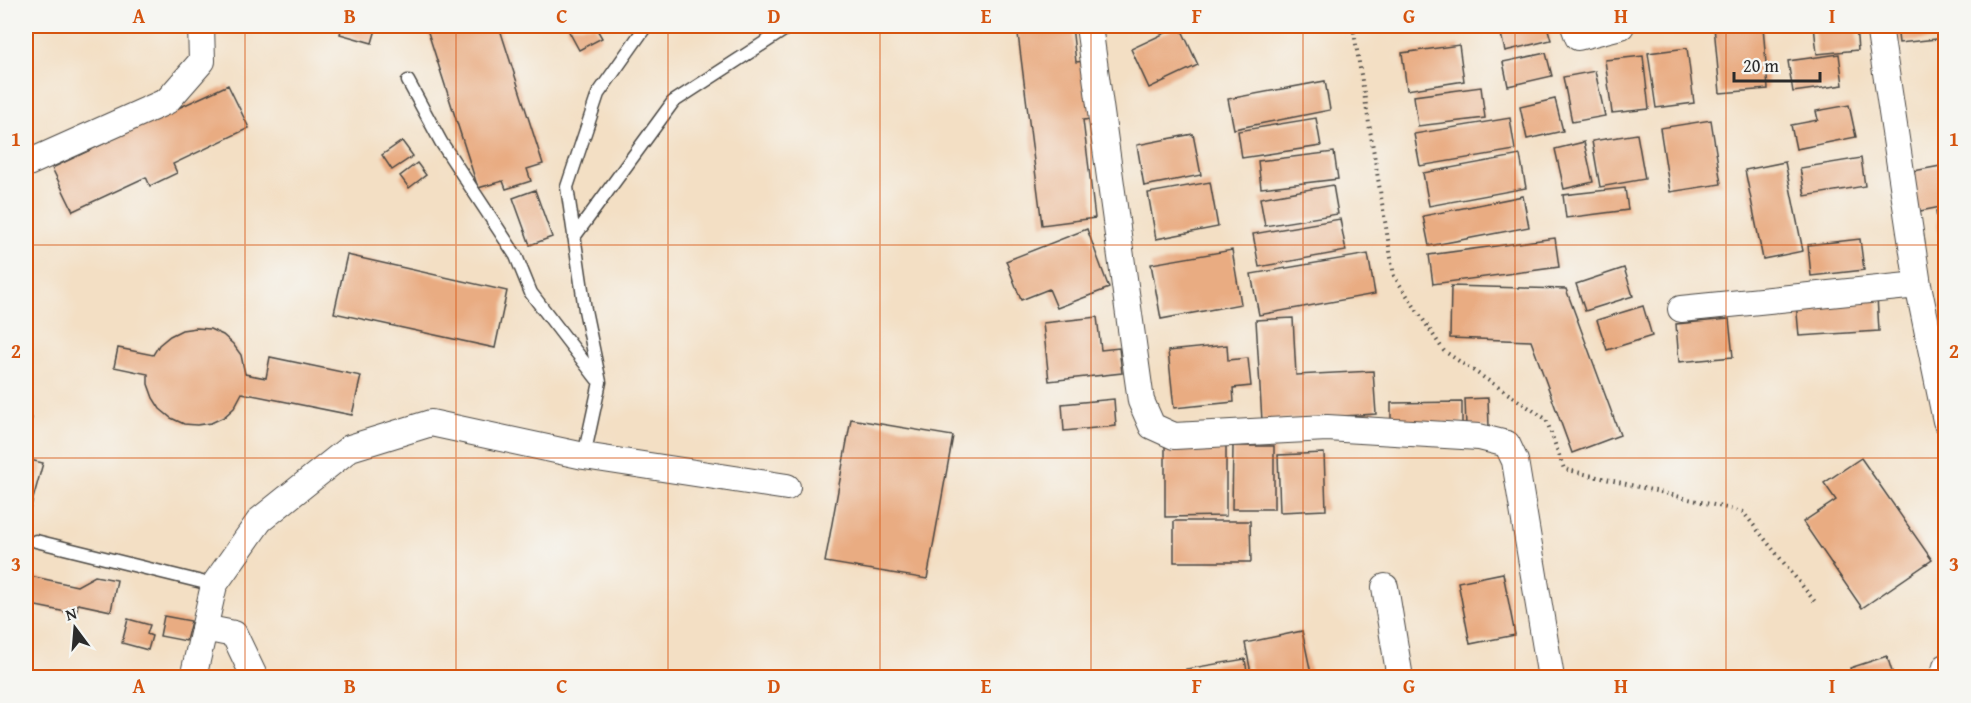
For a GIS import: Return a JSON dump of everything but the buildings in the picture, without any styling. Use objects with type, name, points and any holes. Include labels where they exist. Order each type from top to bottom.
[{"type":"street","points":[[26,164],[167,101],[202,61],[201,26]]},
{"type":"street","points":[[1089,26],[1141,401],[1152,426],[1173,436],[1327,428],[1479,437],[1507,444],[1515,461],[1551,678]]},
{"type":"street","points":[[1574,26],[1578,37],[1622,26]]},
{"type":"street","points":[[1879,26],[1918,285],[1946,421]]},
{"type":"street","points":[[1681,309],[1918,285]]},
{"type":"street","points":[[193,678],[214,585],[260,520],[351,448],[431,423],[584,456],[787,487]]},
{"type":"street","points":[[1385,587],[1400,678]]},
{"type":"street","points":[[204,628],[234,634],[255,678]]},
{"type":"street","points":[[1943,678],[1946,667]]},
{"type":"lane","points":[[584,456],[600,382],[585,310],[567,188],[598,94],[646,26]]},
{"type":"lane","points":[[574,237],[673,102],[790,26]]},
{"type":"lane","points":[[408,81],[441,142],[516,256],[531,292],[600,382]]},
{"type":"lane","points":[[36,541],[214,585]]},
{"type":"path","points":[[1353,26],[1394,276],[1444,351],[1546,419],[1564,469],[1743,513],[1816,603]]}]
